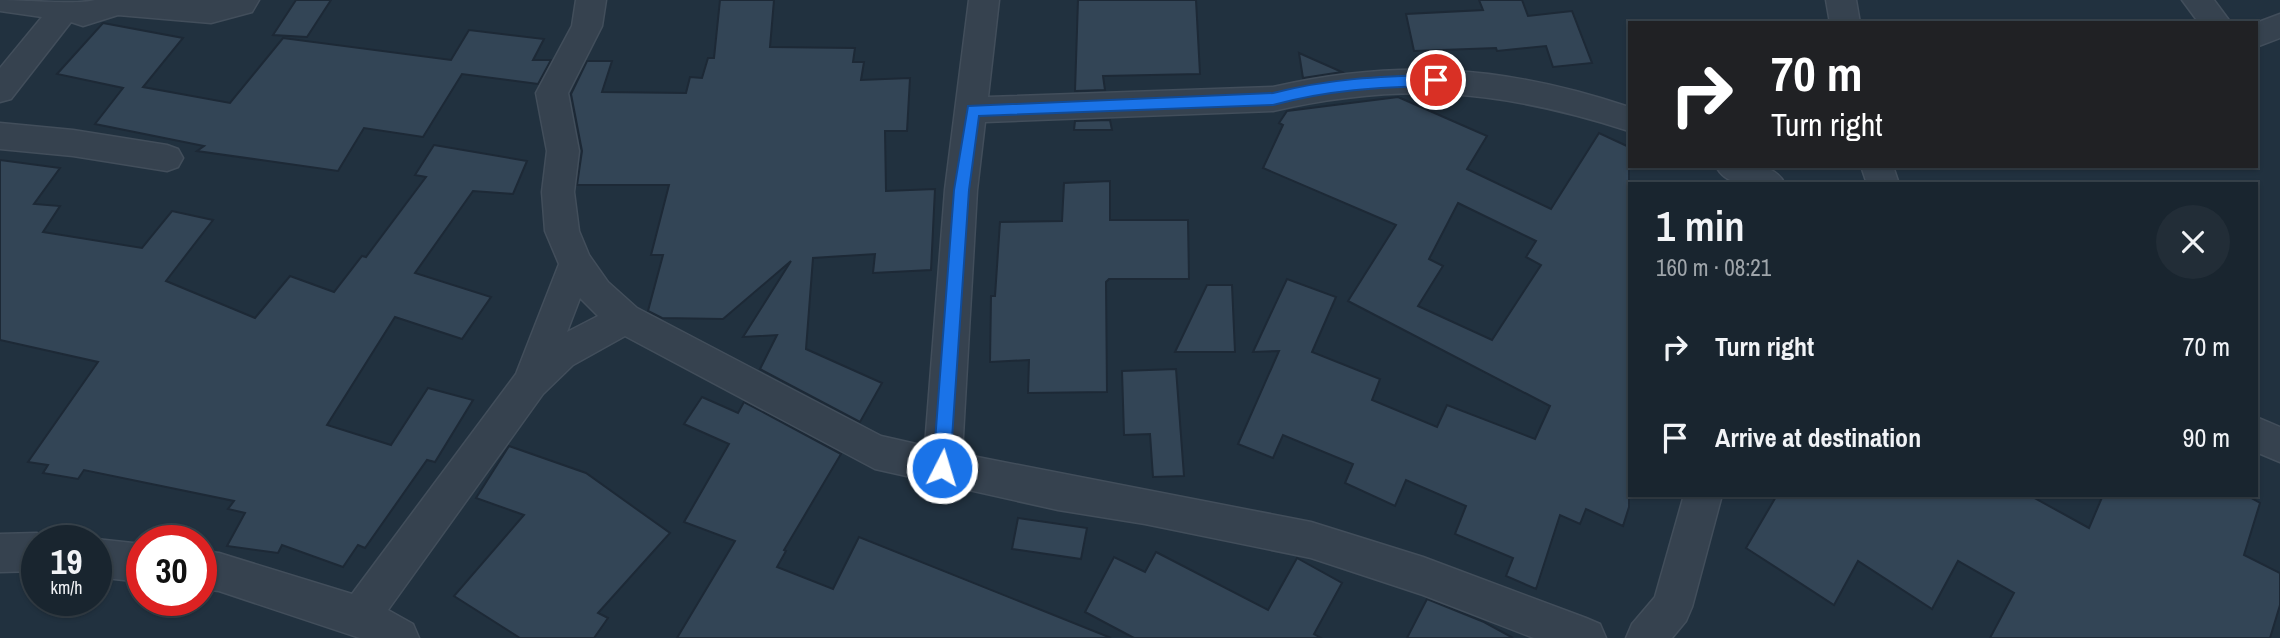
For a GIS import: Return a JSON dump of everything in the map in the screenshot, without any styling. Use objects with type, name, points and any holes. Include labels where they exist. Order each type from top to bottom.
[{"type":"street","points":[[1,0],[65,9],[83,15],[118,4],[211,12],[242,4],[244,0]]},
{"type":"street","points":[[591,0],[587,26],[552,93],[563,151],[558,191],[562,231],[576,264],[596,292],[625,319],[875,452],[942,468],[1311,540],[1423,576],[1586,638]]},
{"type":"street","points":[[942,468],[961,190],[973,110],[984,0]]},
{"type":"street","points":[[1841,0],[1846,21]]},
{"type":"street","points":[[2197,0],[2214,21]]},
{"type":"street","points":[[0,90],[65,9]]},
{"type":"street","points":[[2258,35],[2280,25]]},
{"type":"street","points":[[973,110],[1273,99],[1345,84],[1416,80],[1476,81],[1539,92],[1628,118]]},
{"type":"street","points":[[0,136],[73,143],[167,158]]},
{"type":"street","points":[[1736,168],[1765,182]]},
{"type":"street","points":[[530,383],[576,264]]},
{"type":"street","points":[[360,616],[530,383],[560,354],[625,319]]},
{"type":"street","points":[[2258,435],[2280,445]]},
{"type":"street","points":[[1646,638],[1672,607],[1702,497]]},
{"type":"street","points":[[0,553],[21,552]]},
{"type":"street","points":[[217,572],[360,616],[399,638]]},
{"type":"building","points":[[296,0],[331,0],[307,37],[273,35]]},
{"type":"building","points":[[720,0],[774,0],[770,47],[855,48],[853,62],[864,62],[861,80],[910,78],[907,131],[885,131],[886,191],[935,189],[931,270],[873,273],[875,254],[813,258],[806,349],[882,383],[860,422],[760,369],[777,335],[743,337],[791,261],[723,319],[662,318],[648,311],[663,255],[651,255],[669,185],[577,185],[582,151],[571,94],[587,61],[612,61],[602,92],[686,93],[690,77],[702,78],[708,58],[714,58]]},
{"type":"building","points":[[1078,0],[1196,0],[1200,74],[1103,76],[1105,90],[1075,91]]},
{"type":"building","points":[[1479,0],[1522,0],[1528,16],[1572,11],[1592,63],[1553,67],[1546,46],[1497,51],[1496,48],[1414,51],[1406,14],[1483,10]]},
{"type":"building","points":[[103,23],[183,38],[143,87],[230,103],[283,38],[451,60],[469,30],[544,39],[533,60],[551,60],[538,84],[462,74],[423,137],[364,128],[338,171],[197,151],[204,146],[95,124],[123,88],[57,74]]},
{"type":"building","points":[[1299,53],[1342,72],[1303,78]]},
{"type":"building","points":[[1398,97],[1487,136],[1467,169],[1551,209],[1599,133],[1628,147],[1629,507],[1623,526],[1586,509],[1580,524],[1560,515],[1536,589],[1506,576],[1513,558],[1455,534],[1466,506],[1406,480],[1395,506],[1345,483],[1353,464],[1283,435],[1273,458],[1238,444],[1279,351],[1253,352],[1287,279],[1336,297],[1312,352],[1380,379],[1372,400],[1437,427],[1447,405],[1535,439],[1550,406],[1348,301],[1396,225],[1263,168],[1283,125],[1279,123],[1287,111]],"holes":[[[1458,203],[1536,241],[1526,257],[1541,265],[1492,340],[1418,306],[1443,266],[1429,259]]]},
{"type":"building","points":[[1110,120],[1112,130],[1074,130],[1075,121]]},
{"type":"building","points":[[434,145],[527,161],[513,194],[473,191],[415,273],[491,297],[462,339],[395,317],[327,425],[391,445],[428,388],[473,400],[435,462],[427,460],[365,548],[358,545],[343,567],[282,545],[278,553],[227,546],[245,513],[228,509],[234,501],[84,470],[78,479],[43,473],[48,465],[28,462],[98,362],[0,340],[0,160],[60,168],[34,204],[60,206],[43,232],[142,248],[172,211],[213,220],[166,281],[255,318],[290,276],[334,292],[362,256],[366,257],[426,177],[415,175]]},
{"type":"building","points":[[1110,181],[1110,220],[1188,220],[1189,279],[1109,279],[1106,282],[1107,392],[1028,393],[1029,360],[990,362],[991,296],[995,296],[1000,222],[1062,221],[1064,183]]},
{"type":"building","points":[[1207,285],[1232,285],[1235,352],[1175,352]]},
{"type":"building","points":[[1176,369],[1184,476],[1153,477],[1150,434],[1124,435],[1122,371]]},
{"type":"building","points":[[702,397],[738,413],[744,402],[841,454],[784,550],[786,551],[777,567],[833,589],[859,537],[1111,638],[677,638],[735,541],[684,522],[729,444],[684,424]]},
{"type":"building","points":[[509,446],[586,473],[670,533],[598,613],[608,618],[594,638],[520,638],[454,596],[524,515],[476,498]]},
{"type":"building","points":[[1776,497],[2033,497],[2089,528],[2102,497],[2250,497],[2260,503],[2244,555],[2280,573],[2280,605],[2270,638],[1990,638],[2014,593],[1958,561],[1932,609],[1858,561],[1834,605],[1746,548]]},
{"type":"building","points":[[1018,518],[1087,528],[1081,559],[1012,549]]},
{"type":"building","points":[[1156,552],[1268,610],[1297,558],[1342,583],[1314,634],[1321,638],[1134,638],[1085,612],[1114,557],[1145,572]]},
{"type":"building","points":[[1427,599],[1484,622],[1513,638],[1407,638]]},
{"type":"route","points":[[942,468],[961,190],[973,110],[1032,106],[1124,107],[1273,99],[1313,88],[1356,82],[1436,80]]}]
